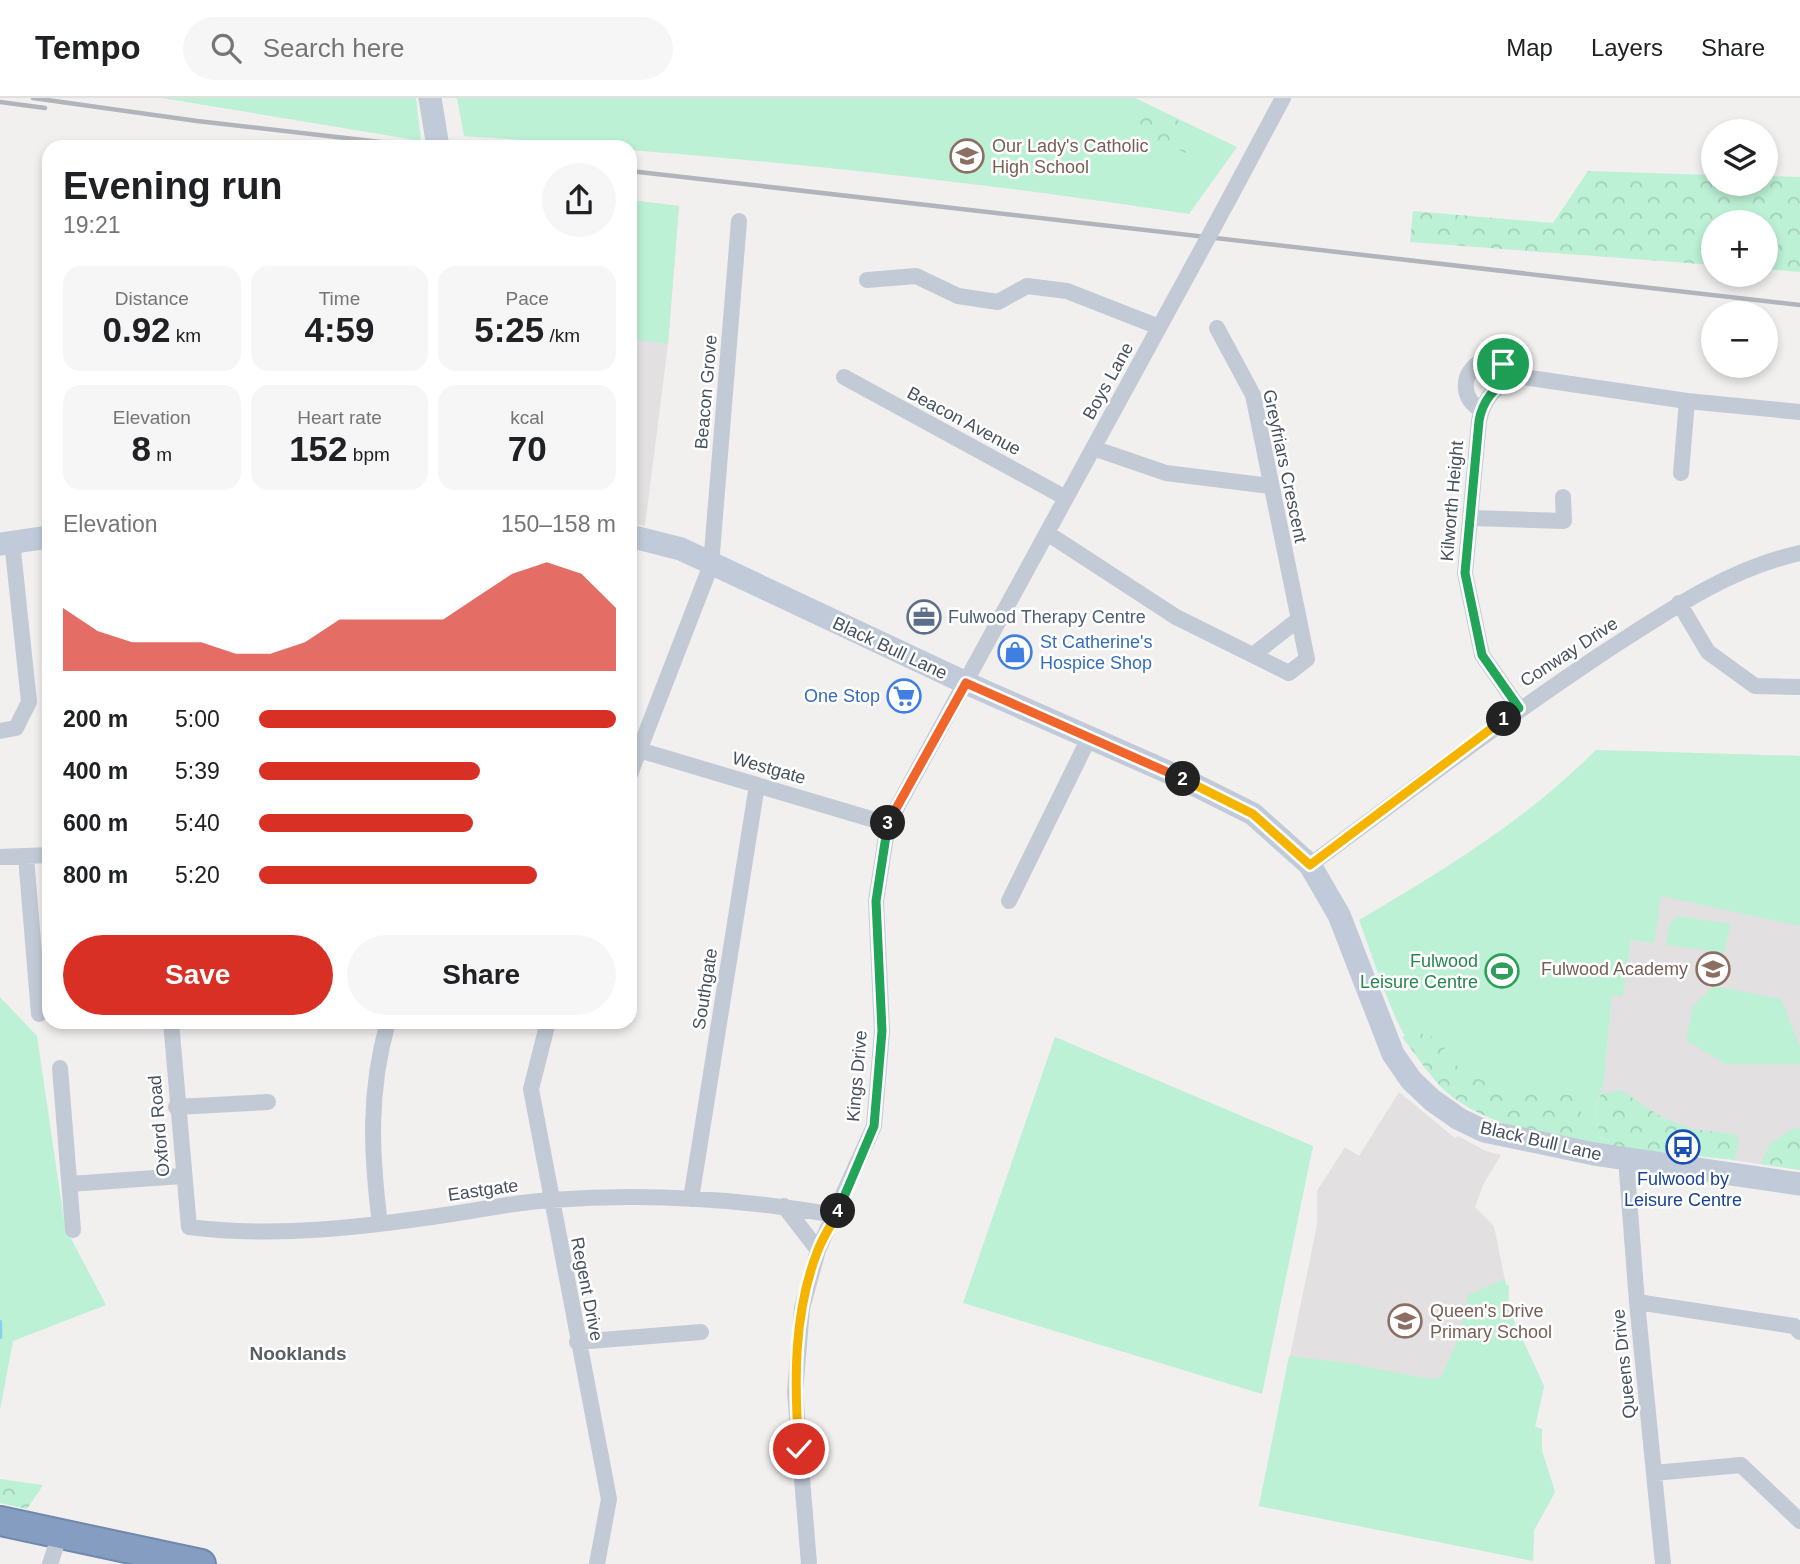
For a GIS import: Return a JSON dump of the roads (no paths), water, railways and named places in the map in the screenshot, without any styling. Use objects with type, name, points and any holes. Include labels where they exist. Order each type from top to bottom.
[{"type":"highway","points":[[0,1521],[201,1564]]},
{"type":"street","points":[[430,98],[437,140]]},
{"type":"street","name":"Boys Lane","points":[[966,683],[1283,98]]},
{"type":"street","name":"Beacon Grove","points":[[711,565],[739,221]]},
{"type":"street","points":[[867,280],[916,276],[958,296],[998,302],[1027,286],[1067,291],[1159,327]]},
{"type":"street","name":"Greyfriars Crescent","points":[[1047,533],[1176,617],[1289,673],[1307,659],[1253,395],[1217,328]]},
{"type":"street","points":[[1515,377],[1494,391],[1481,410],[1470,401],[1466,391],[1468,371],[1474,364],[1482,361],[1500,363],[1515,377],[1687,401],[1800,412]]},
{"type":"street","name":"Beacon Avenue","points":[[844,377],[1066,498]]},
{"type":"street","points":[[1681,473],[1687,401]]},
{"type":"street","name":"Kilworth Height","points":[[1481,410],[1465,573],[1482,655],[1519,708]]},
{"type":"street","points":[[1093,448],[1166,473],[1270,486]]},
{"type":"street","points":[[1472,519],[1564,521],[1563,497]]},
{"type":"street","points":[[0,731],[16,728],[29,702],[6,542],[42,538]]},
{"type":"street","name":"Black Bull Lane","points":[[637,538],[681,549],[966,683],[1090,736],[1253,814],[1310,865],[1339,915],[1393,1054],[1411,1080],[1432,1100],[1484,1131],[1626,1159],[1800,1184]]},
{"type":"street","name":"Conway Drive","points":[[1310,865],[1519,708],[1679,603],[1764,561],[1800,553]]},
{"type":"street","points":[[637,755],[711,565]]},
{"type":"street","points":[[1679,603],[1708,652],[1755,686],[1800,687]]},
{"type":"street","points":[[1253,655],[1299,619]]},
{"type":"street","name":"Kings Drive","points":[[810,1564],[795,1392],[802,1308],[818,1250],[874,1126],[882,1031],[876,901],[888,824],[966,683]]},
{"type":"street","points":[[1009,901],[1090,736]]},
{"type":"street","name":"Westgate","points":[[639,750],[888,824]]},
{"type":"street","name":"Southgate","points":[[691,1199],[757,785]]},
{"type":"street","points":[[0,857],[42,856]]},
{"type":"street","points":[[26,857],[39,1014]]},
{"type":"street","name":"Oxford Road","points":[[171,1029],[188,1227]]},
{"type":"street","points":[[380,1224],[371,1152],[376,1064],[386,1029]]},
{"type":"street","name":"Regent Drive","points":[[546,1029],[531,1089],[609,1499],[597,1564]]},
{"type":"street","points":[[60,1069],[73,1230]]},
{"type":"street","points":[[176,1107],[268,1102]]},
{"type":"street","name":"Queens Drive","points":[[1626,1159],[1663,1564]]},
{"type":"street","points":[[69,1184],[182,1176]]},
{"type":"street","name":"Eastgate","points":[[188,1227],[239,1233],[380,1224],[551,1200],[691,1199],[785,1206],[836,1215]]},
{"type":"street","points":[[785,1206],[818,1250]]},
{"type":"street","points":[[1637,1302],[1794,1326],[1800,1332]]},
{"type":"street","points":[[577,1342],[701,1332]]},
{"type":"street","points":[[1654,1473],[1741,1465],[1800,1521]]},
{"type":"street","points":[[50,1564],[60,1534]]},
{"type":"waterway","points":[[0,1322],[0,1337]]},
{"type":"railway","points":[[33,98],[197,121],[363,140]]},
{"type":"railway","points":[[0,102],[45,108]]},
{"type":"railway","points":[[637,172],[1800,305]]},
{"type":"place","name":"Our Lady's Catholic High School","points":[[967,156]]},
{"type":"place","name":"Fulwood Therapy Centre","points":[[924,617]]},
{"type":"place","name":"St Catherine's Hospice Shop","points":[[1015,652]]},
{"type":"place","name":"One Stop","points":[[904,696]]},
{"type":"place","name":"Fulwood Academy","points":[[1713,969]]},
{"type":"place","name":"Fulwood Leisure Centre","points":[[1502,971]]},
{"type":"place","name":"Fulwood by Leisure Centre","points":[[1683,1147]]},
{"type":"place","name":"Queen's Drive Primary School","points":[[1405,1321]]},
{"type":"district","name":"Nooklands","points":[[298,1353]]}]
